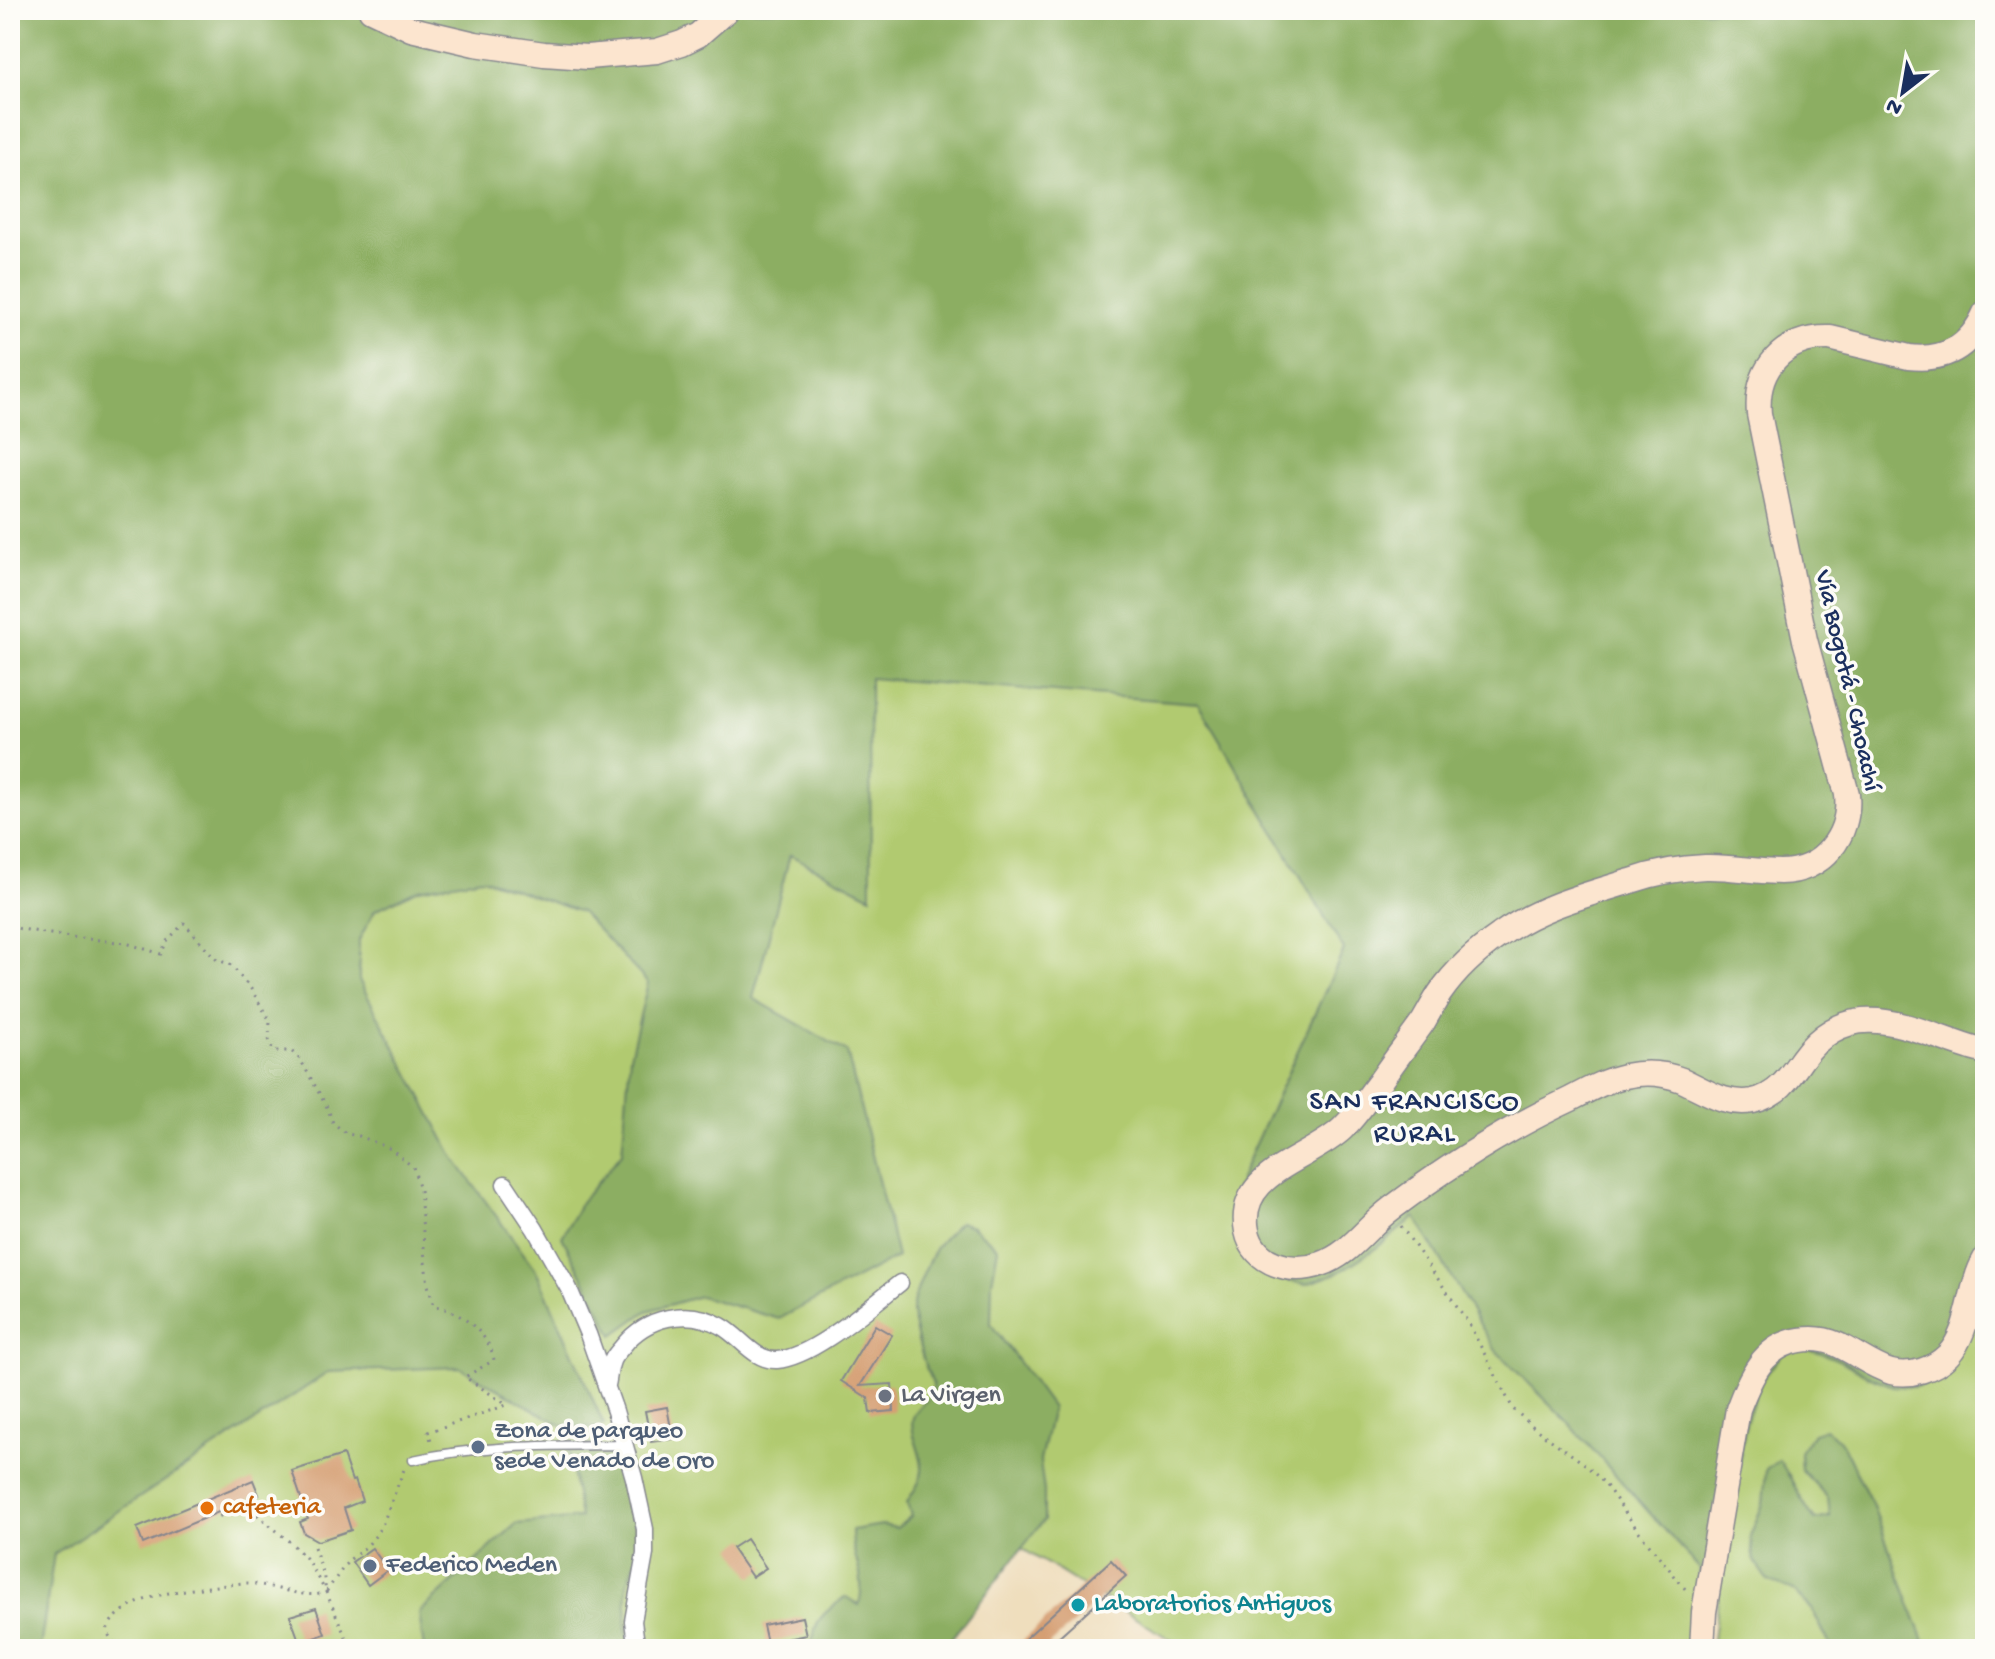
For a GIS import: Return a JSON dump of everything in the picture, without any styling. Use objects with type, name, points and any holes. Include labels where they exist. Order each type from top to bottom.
[{"type":"main road","points":[[371,10],[411,29],[475,44],[587,57],[657,51],[682,43],[698,35],[727,10]]},
{"type":"main road","name":"Vía Bogotá - Choachí","points":[[1985,313],[1967,341],[1942,356],[1909,357],[1819,337],[1788,348],[1772,362],[1761,381],[1759,414],[1802,624],[1847,794],[1847,817],[1839,839],[1824,857],[1793,871],[1701,868],[1656,874],[1521,920],[1459,969],[1356,1114],[1342,1129],[1260,1184],[1248,1202],[1246,1227],[1250,1242],[1274,1265],[1307,1268],[1324,1263],[1343,1253],[1389,1210],[1482,1147],[1586,1091],[1625,1076],[1665,1075],[1725,1100],[1756,1100],[1783,1086],[1810,1049],[1830,1033],[1867,1020],[1905,1025],[1985,1052]]},
{"type":"main road","points":[[1702,1649],[1704,1612],[1738,1409],[1760,1363],[1786,1343],[1818,1339],[1839,1345],[1892,1372],[1913,1373],[1933,1366],[1949,1353],[1961,1335],[1974,1283],[1985,1259]]},
{"type":"street","points":[[505,1184],[569,1289],[607,1386],[634,1478],[645,1529],[645,1554],[633,1621],[638,1649]]},
{"type":"street","points":[[607,1386],[613,1359],[633,1334],[652,1323],[673,1316],[708,1319],[725,1327],[752,1351],[772,1360],[792,1358],[811,1350],[900,1283]]},
{"type":"lane","points":[[413,1460],[471,1450],[623,1445]]},
{"type":"path","points":[[10,927],[126,943],[161,954],[167,941],[184,923],[217,960],[230,964],[251,989],[270,1021],[269,1039],[273,1051],[291,1051],[300,1059],[333,1123],[347,1134],[391,1149],[413,1167],[420,1189],[425,1262],[434,1306],[464,1319],[492,1349],[494,1360],[465,1377],[507,1405],[428,1432],[436,1455]]},
{"type":"path","points":[[1389,1210],[1468,1322],[1513,1409],[1586,1465],[1605,1484],[1704,1612]]},
{"type":"path","points":[[120,1649],[108,1635],[109,1622],[126,1608],[171,1591],[247,1583],[320,1595],[326,1592],[348,1561],[376,1535],[405,1467],[413,1460]]},
{"type":"path","points":[[218,1517],[249,1510],[291,1543],[306,1558],[326,1592],[351,1649]]},
{"type":"path","points":[[314,1547],[326,1592]]},
{"type":"green space","points":[[10,10],[1946,10],[1290,1068],[1230,1204],[1306,1284],[1337,1273],[1376,1248],[1415,1217],[1445,1266],[1778,1260],[1700,1569],[1689,1631],[1690,1649],[1186,1649],[969,1516],[889,1649],[10,1649]]},
{"type":"green space","points":[[10,10],[1985,10],[1985,1278],[1947,1369],[1928,1383],[1914,1387],[1893,1386],[1819,1352],[1800,1348],[1784,1352],[1761,1381],[1746,1422],[1717,1588],[1566,1420],[1496,1351],[1415,1217],[1376,1248],[1337,1273],[1306,1284],[1275,1279],[1247,1259],[1234,1229],[1230,1204],[1344,950],[1198,703],[870,678],[871,896],[790,855],[753,998],[847,1052],[897,1257],[779,1319],[700,1296],[647,1311],[613,1335],[562,1237],[581,1202],[622,1153],[630,1056],[648,983],[581,912],[482,878],[419,889],[375,910],[359,940],[359,980],[454,1158],[537,1272],[604,1425],[596,1428],[563,1426],[459,1367],[329,1372],[54,1554],[40,1649],[10,1649]]},
{"type":"green space","points":[[960,1222],[972,1226],[998,1248],[992,1282],[991,1324],[1052,1408],[1040,1461],[1044,1520],[943,1649],[809,1649],[822,1616],[846,1597],[859,1605],[861,1584],[852,1530],[882,1525],[897,1528],[911,1516],[907,1503],[922,1474],[912,1421],[933,1390],[912,1307],[935,1249]]},
{"type":"green space","points":[[1985,1278],[1985,1649],[1927,1649],[1872,1504],[1840,1440],[1813,1433],[1800,1453],[1801,1469],[1829,1498],[1830,1517],[1815,1520],[1789,1475],[1763,1504],[1750,1536],[1812,1609],[1832,1649],[1712,1649],[1743,1437],[1756,1391],[1772,1363],[1788,1352],[1806,1348],[1833,1357],[1866,1375]]},
{"type":"green space","points":[[1825,1429],[1840,1440],[1872,1504],[1927,1649],[1832,1649],[1812,1609],[1792,1589],[1768,1581],[1754,1561],[1750,1536],[1763,1504],[1766,1470],[1779,1460],[1815,1520],[1830,1517],[1828,1498],[1801,1469],[1800,1452],[1813,1433]]},
{"type":"green space","points":[[567,1441],[600,1446],[610,1452],[622,1472],[641,1548],[627,1585],[626,1628],[632,1649],[424,1649],[419,1613],[516,1524],[580,1518]]},
{"type":"building","points":[[875,1325],[892,1335],[860,1386],[892,1384],[894,1411],[870,1413],[868,1398],[841,1381]]},
{"type":"building","points":[[667,1407],[673,1439],[651,1442],[645,1411]]},
{"type":"building","points":[[343,1455],[362,1501],[344,1508],[351,1530],[318,1541],[304,1533],[300,1522],[308,1519],[292,1471]]},
{"type":"building","points":[[253,1480],[259,1495],[143,1544],[137,1528]]},
{"type":"building","points":[[746,1539],[766,1568],[752,1577],[732,1548]]},
{"type":"building","points":[[372,1548],[388,1570],[368,1585],[352,1562]]},
{"type":"building","name":"Laboratorios Antiguos","points":[[1111,1560],[1126,1576],[1045,1649],[1014,1649]]},
{"type":"building","points":[[316,1608],[325,1634],[300,1643],[290,1616]]},
{"type":"building","points":[[802,1617],[806,1635],[767,1643],[763,1625]]},
{"type":"place","name":"La Virgen","points":[[885,1396]]},
{"type":"place","name":"Zona de parqueo sede Venado de Oro","points":[[478,1447]]},
{"type":"place","name":"cafeteria","points":[[207,1508]]},
{"type":"place","name":"Federico Meden","points":[[370,1566]]},
{"type":"place","name":"Laboratorios Antiguos","points":[[1078,1605]]},
{"type":"district","name":"SAN FRANCISCO RURAL","points":[[1415,1119]]}]
